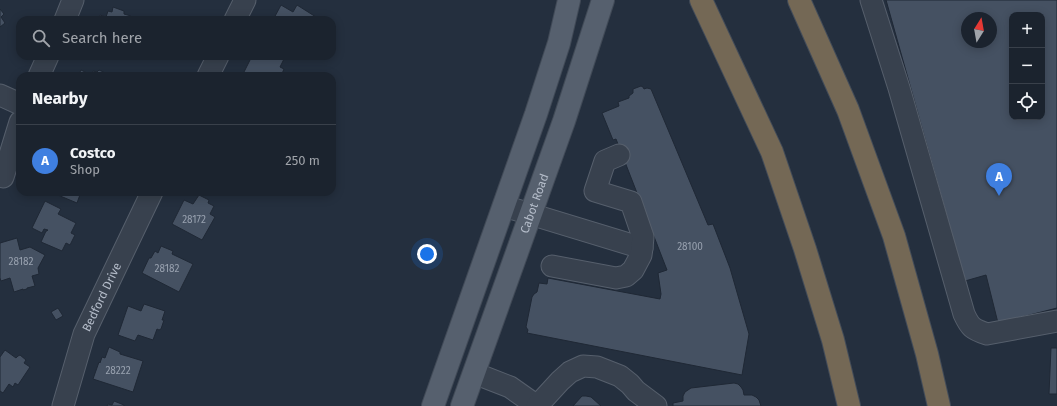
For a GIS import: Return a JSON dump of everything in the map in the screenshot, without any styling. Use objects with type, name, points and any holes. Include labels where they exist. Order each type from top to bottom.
[{"type":"highway","points":[[798,0],[848,110],[894,236],[927,354],[939,406]]},
{"type":"highway","points":[[701,1],[772,152],[833,340],[849,406]]},
{"type":"main road","points":[[433,406],[542,96],[559,43],[569,0]]},
{"type":"main road","name":"Cabot Road","points":[[462,406],[564,121],[603,0]]},
{"type":"street","points":[[67,16],[73,0]]},
{"type":"street","points":[[237,16],[245,0]]},
{"type":"street","points":[[871,0],[899,88],[964,314],[969,325],[978,331],[987,334],[1057,321]]},
{"type":"street","points":[[41,72],[46,60]]},
{"type":"street","points":[[210,72],[216,60]]},
{"type":"street","points":[[0,95],[16,102]]},
{"type":"street","points":[[3,176],[16,135]]},
{"type":"street","points":[[552,266],[616,278],[626,276],[633,270],[641,255],[643,237],[631,202],[596,191],[605,161],[619,155]]},
{"type":"street","name":"Bedford Drive","points":[[64,406],[84,334],[150,196]]},
{"type":"street","points":[[504,206],[642,248]]},
{"type":"street","points":[[474,372],[510,387],[537,406],[570,372],[583,366],[597,367],[620,376],[636,391],[656,406]]},
{"type":"building","points":[[886,0],[1057,0],[1057,308],[998,323],[986,275],[965,281]]},
{"type":"building","points":[[281,5],[293,12],[297,5],[314,16],[275,16]]},
{"type":"building","points":[[113,7],[124,11],[124,14],[131,16],[106,16],[108,11],[112,12]]},
{"type":"building","points":[[0,9],[4,14],[1,17],[5,23],[0,27]]},
{"type":"building","points":[[250,60],[284,60],[280,67],[284,69],[283,72],[244,72]]},
{"type":"building","points":[[641,86],[644,89],[651,89],[708,225],[713,224],[730,268],[749,334],[742,375],[527,333],[528,330],[526,327],[532,297],[537,292],[539,283],[547,284],[548,278],[660,299],[661,294],[658,273],[667,270],[616,139],[613,140],[602,113],[619,106],[618,102],[629,98],[629,96],[633,93],[633,89]]},
{"type":"building","points":[[60,196],[80,196],[77,203]]},
{"type":"building","points":[[198,196],[201,196],[209,200],[208,203],[214,206],[210,214],[215,217],[202,240],[172,224],[184,200],[193,204]]},
{"type":"building","points":[[45,201],[61,209],[58,214],[76,223],[71,233],[75,235],[70,245],[66,243],[62,251],[41,242],[46,231],[48,230],[44,229],[42,233],[32,228]]},
{"type":"building","points":[[17,238],[20,250],[30,247],[45,255],[38,268],[39,274],[32,276],[35,286],[14,292],[10,278],[1,281],[0,278],[0,243]]},
{"type":"building","points":[[161,246],[173,251],[172,254],[193,264],[179,292],[142,273],[149,258],[151,258],[155,251],[158,253]]},
{"type":"building","points":[[144,304],[165,311],[161,329],[157,329],[153,340],[138,335],[135,341],[118,335],[128,306],[141,311]]},
{"type":"building","points":[[58,308],[63,316],[56,320],[51,312]]},
{"type":"building","points":[[109,347],[120,352],[120,354],[143,361],[133,392],[93,379],[99,362],[100,363],[102,357],[105,358]]},
{"type":"building","points":[[1051,348],[1057,348],[1057,394],[1049,394]]},
{"type":"building","points":[[5,350],[16,358],[20,355],[26,360],[24,363],[30,367],[18,385],[15,383],[13,387],[9,384],[3,393],[0,391],[0,357]]},
{"type":"building","points":[[734,383],[741,387],[744,395],[752,395],[756,397],[761,406],[673,406],[673,403],[683,401],[685,392],[691,388]]},
{"type":"building","points":[[582,396],[591,397],[601,406],[573,406]]},
{"type":"building","points":[[114,401],[124,406],[107,406],[108,404],[112,405]]},
{"type":"place","name":"Costco","points":[[999,196]]}]
